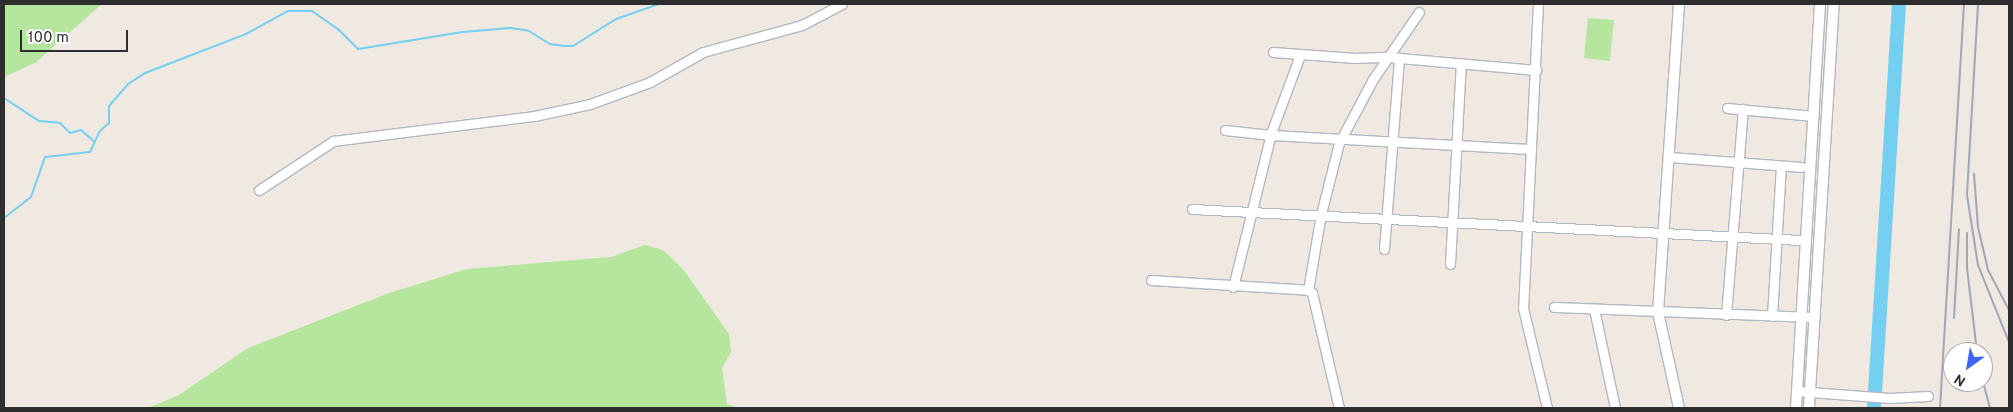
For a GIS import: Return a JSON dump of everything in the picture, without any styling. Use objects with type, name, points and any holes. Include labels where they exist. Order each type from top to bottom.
[{"type":"street","points":[[259,190],[333,142],[380,133],[534,116],[590,104],[650,82],[703,52],[802,25],[842,4]]},
{"type":"street","points":[[1538,4],[1523,308],[1548,408]]},
{"type":"street","points":[[1679,4],[1658,312],[1679,408]]},
{"type":"street","points":[[1796,408],[1820,4]]},
{"type":"street","points":[[1809,408],[1834,4]]},
{"type":"street","points":[[1308,290],[1321,214],[1342,137],[1388,57],[1419,12]]},
{"type":"street","points":[[1273,52],[1300,55],[1388,57],[1536,70]]},
{"type":"street","points":[[1233,287],[1250,210],[1271,135],[1300,55]]},
{"type":"street","points":[[1384,249],[1399,58]]},
{"type":"street","points":[[1450,264],[1461,63]]},
{"type":"street","points":[[1727,108],[1814,116]]},
{"type":"street","points":[[1726,315],[1743,109]]},
{"type":"street","points":[[1226,130],[1271,135],[1342,137],[1393,142],[1530,149]]},
{"type":"street","points":[[1670,157],[1802,167]]},
{"type":"street","points":[[1772,316],[1781,166]]},
{"type":"street","points":[[1192,209],[1250,210],[1387,220],[1452,221],[1732,238],[1799,240]]},
{"type":"street","points":[[1151,280],[1233,287],[1308,290],[1312,294],[1339,408]]},
{"type":"street","points":[[1554,306],[1814,318]]},
{"type":"street","points":[[1594,308],[1615,408]]},
{"type":"street","points":[[1797,391],[1890,398],[1928,396]]},
{"type":"green space","points":[[4,4],[102,4],[35,63],[4,77]]},
{"type":"green space","points":[[1588,18],[1614,20],[1610,61],[1584,58]]},
{"type":"green space","points":[[645,245],[663,250],[683,269],[729,334],[731,352],[722,368],[727,404],[738,408],[148,408],[179,395],[248,348],[389,293],[467,269],[611,257]]},
{"type":"water","points":[[1892,4],[1906,4],[1881,408],[1867,408]]},
{"type":"waterway","points":[[4,218],[31,197],[45,157],[90,152],[100,131],[109,123],[109,106],[128,84],[145,73],[246,34],[288,11],[312,11],[338,29],[358,49],[463,32],[511,28],[529,31],[550,44],[573,46],[616,19],[659,4]]},
{"type":"waterway","points":[[4,98],[39,121],[60,123],[70,133],[81,130],[95,142]]},
{"type":"railway","points":[[1940,408],[1964,4]]},
{"type":"railway","points":[[1978,4],[1967,195],[1978,265],[2009,342]]},
{"type":"railway","points":[[1974,174],[1978,227],[1988,270],[2009,310]]},
{"type":"railway","points":[[1954,318],[1959,229]]},
{"type":"railway","points":[[1967,233],[1967,268],[1976,342]]},
{"type":"railway","points":[[1986,392],[1990,408]]}]
